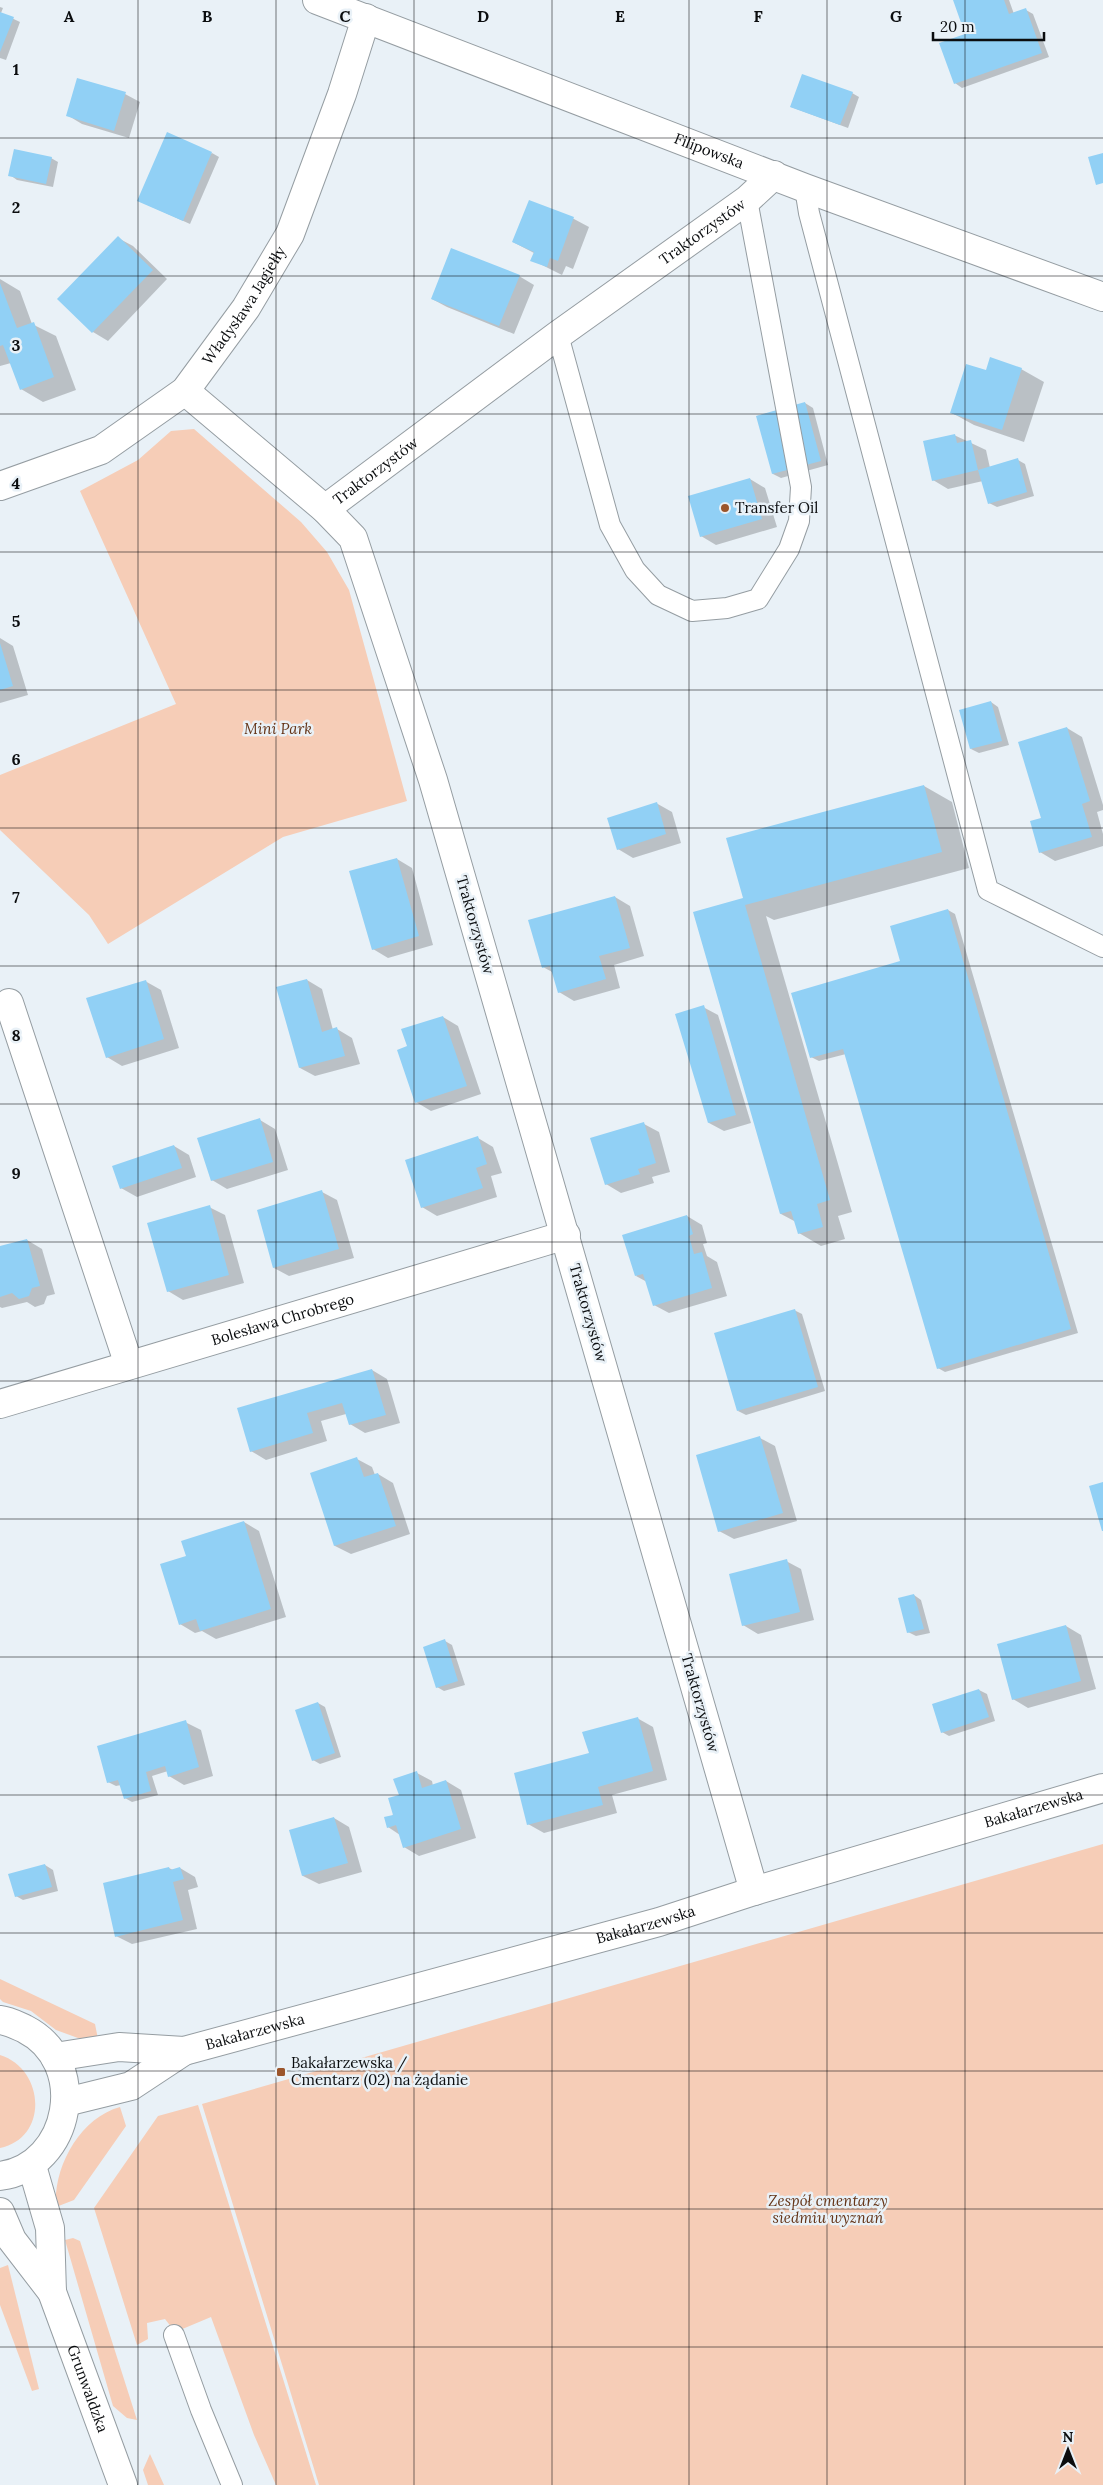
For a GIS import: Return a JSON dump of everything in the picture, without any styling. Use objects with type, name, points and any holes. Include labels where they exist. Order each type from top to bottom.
[{"type":"street","name":"Filipowska","points":[[317,0],[805,188],[1103,297]]},
{"type":"street","name":"Władysława Jagiełły","points":[[0,486],[101,450],[185,391],[246,308],[290,234],[342,94],[366,18]]},
{"type":"street","name":"Traktorzystów","points":[[754,1891],[433,780],[353,538],[325,509],[558,335],[747,200],[774,175]]},
{"type":"street","points":[[185,391],[325,509]]},
{"type":"street","points":[[9,1003],[129,1365]]},
{"type":"street","name":"Bolesława Chrobrego","points":[[0,1404],[566,1235]]},
{"type":"street","name":"Bakałarzewska","points":[[66,2102],[131,2086],[184,2051],[659,1922],[754,1891],[1103,1788]]},
{"type":"street","points":[[0,2020],[8,2021],[34,2034],[54,2057],[64,2078],[66,2102],[60,2128],[46,2151],[32,2166],[0,2176]]},
{"type":"street","name":"Bakałarzewska","points":[[54,2057],[119,2047],[184,2051]]},
{"type":"street","name":"Grunwaldzka","points":[[32,2166],[50,2228],[52,2292]]},
{"type":"street","name":"Grunwaldzka","points":[[0,2212],[12,2240],[52,2292],[123,2485]]},
{"type":"lane","points":[[805,188],[809,212],[988,890],[1103,947]]},
{"type":"lane","points":[[558,335],[610,525],[635,570],[658,595],[692,611],[727,608],[758,599],[789,549],[799,521],[801,488],[747,200]]},
{"type":"lane","points":[[174,2335],[192,2387],[232,2485]]},
{"type":"green space","name":"Mini Park","points":[[194,429],[301,522],[327,552],[349,590],[407,801],[283,837],[108,944],[89,915],[0,830],[0,775],[176,704],[80,491],[138,460],[171,431]]},
{"type":"green space","name":"Zespół cmentarzy siedmiu wyznań","points":[[1103,1844],[1103,2485],[319,2485],[202,2104]]},
{"type":"green space","points":[[0,1979],[95,2024],[98,2039],[78,2038],[56,2030],[31,2011],[3,2002],[0,1999]]},
{"type":"green space","points":[[0,2055],[15,2063],[26,2074],[33,2088],[35,2103],[33,2118],[27,2131],[16,2142],[0,2148]]},
{"type":"green space","points":[[198,2105],[316,2485],[276,2485],[254,2435],[211,2317],[180,2330],[172,2328],[165,2319],[147,2323],[148,2339],[137,2345],[94,2208],[158,2116]]},
{"type":"green space","points":[[120,2107],[126,2126],[74,2200],[56,2207],[59,2176],[72,2146],[81,2133],[93,2122],[106,2113]]},
{"type":"green space","points":[[73,2238],[80,2241],[137,2420],[127,2418],[113,2406],[65,2240]]},
{"type":"green space","points":[[8,2265],[39,2389],[32,2391],[0,2305],[0,2268]]},
{"type":"green space","points":[[150,2454],[164,2485],[148,2485],[143,2470]]},
{"type":"building","points":[[953,0],[1004,0],[1009,14],[1026,8],[1042,53],[954,84],[939,43],[965,34]]},
{"type":"building","points":[[0,12],[14,17],[0,52]]},
{"type":"building","points":[[802,74],[853,92],[840,125],[790,107]]},
{"type":"building","points":[[77,78],[126,92],[114,131],[66,116]]},
{"type":"building","points":[[167,132],[212,152],[183,221],[137,201]]},
{"type":"building","points":[[14,149],[52,157],[46,184],[8,176]]},
{"type":"building","points":[[1103,153],[1103,183],[1096,185],[1088,157]]},
{"type":"building","points":[[529,200],[574,217],[558,261],[550,258],[547,267],[530,261],[534,252],[512,242]]},
{"type":"building","points":[[118,236],[153,270],[92,333],[57,299]]},
{"type":"building","points":[[451,248],[520,275],[499,326],[431,299]]},
{"type":"building","points":[[0,283],[17,328],[34,322],[54,377],[20,390],[3,345],[0,346]]},
{"type":"building","points":[[990,357],[1022,368],[1002,430],[950,413],[966,364],[986,370]]},
{"type":"building","points":[[805,402],[821,461],[772,474],[756,416]]},
{"type":"building","points":[[955,434],[957,443],[971,440],[978,470],[932,481],[923,441]]},
{"type":"building","points":[[1018,458],[1027,492],[988,504],[978,470]]},
{"type":"building","name":"Transfer Oil","points":[[750,478],[762,519],[700,537],[688,496]]},
{"type":"building","points":[[0,643],[13,686],[0,690]]},
{"type":"building","points":[[991,701],[1002,741],[970,749],[959,710]]},
{"type":"building","points":[[1067,727],[1090,801],[1082,804],[1092,837],[1039,853],[1030,821],[1041,818],[1018,742]]},
{"type":"building","points":[[924,785],[942,852],[745,905],[830,1200],[817,1204],[823,1227],[798,1234],[791,1211],[780,1214],[693,912],[743,898],[726,838]]},
{"type":"building","points":[[657,802],[666,834],[617,850],[607,818]]},
{"type":"building","points":[[397,858],[419,936],[372,950],[349,871]]},
{"type":"building","points":[[615,896],[630,948],[599,956],[606,979],[558,993],[550,966],[542,968],[528,920]]},
{"type":"building","points":[[948,909],[1071,1329],[937,1369],[843,1049],[810,1058],[791,993],[900,961],[890,926]]},
{"type":"building","points":[[307,979],[322,1032],[337,1027],[345,1056],[299,1068],[276,987]]},
{"type":"building","points":[[146,980],[164,1039],[106,1058],[86,998]]},
{"type":"building","points":[[704,1005],[736,1115],[708,1123],[675,1014]]},
{"type":"building","points":[[443,1016],[467,1086],[415,1103],[397,1050],[407,1046],[401,1029]]},
{"type":"building","points":[[260,1118],[273,1162],[211,1181],[197,1138]]},
{"type":"building","points":[[644,1122],[656,1163],[638,1169],[640,1174],[605,1185],[590,1138]]},
{"type":"building","points":[[478,1136],[487,1164],[476,1168],[483,1188],[421,1208],[405,1160]]},
{"type":"building","points":[[174,1145],[182,1168],[120,1189],[112,1166]]},
{"type":"building","points":[[322,1190],[339,1249],[273,1268],[257,1210]]},
{"type":"building","points":[[210,1205],[229,1275],[167,1292],[147,1223]]},
{"type":"building","points":[[687,1215],[693,1234],[689,1236],[694,1254],[702,1252],[712,1288],[653,1306],[643,1274],[635,1276],[622,1235]]},
{"type":"building","points":[[27,1239],[40,1286],[32,1288],[29,1296],[19,1299],[12,1293],[0,1297],[0,1246]]},
{"type":"building","points":[[795,1309],[818,1387],[737,1411],[714,1333]]},
{"type":"building","points":[[372,1369],[386,1415],[349,1425],[342,1403],[307,1413],[313,1433],[250,1452],[237,1408]]},
{"type":"building","points":[[760,1436],[783,1513],[718,1532],[696,1455]]},
{"type":"building","points":[[357,1457],[364,1477],[378,1473],[396,1526],[334,1546],[310,1473]]},
{"type":"building","points":[[1103,1482],[1103,1531],[1102,1531],[1089,1486]]},
{"type":"building","points":[[244,1521],[271,1609],[200,1631],[196,1619],[179,1625],[160,1564],[186,1556],[181,1541]]},
{"type":"building","points":[[787,1559],[800,1612],[742,1626],[729,1574]]},
{"type":"building","points":[[914,1594],[924,1629],[907,1633],[898,1598]]},
{"type":"building","points":[[1066,1625],[1081,1681],[1012,1700],[997,1644]]},
{"type":"building","points":[[445,1639],[458,1681],[436,1688],[423,1647]]},
{"type":"building","points":[[979,1689],[989,1717],[941,1733],[932,1704]]},
{"type":"building","points":[[318,1702],[335,1753],[312,1761],[295,1710]]},
{"type":"building","points":[[638,1717],[653,1771],[598,1787],[603,1805],[527,1825],[514,1773],[589,1753],[582,1732]]},
{"type":"building","points":[[186,1720],[199,1767],[168,1777],[165,1766],[146,1772],[151,1791],[124,1799],[118,1780],[107,1783],[97,1746]]},
{"type":"building","points":[[417,1771],[422,1788],[446,1780],[461,1829],[403,1848],[396,1825],[387,1828],[384,1817],[393,1815],[388,1798],[399,1795],[393,1779]]},
{"type":"building","points":[[334,1817],[348,1863],[302,1876],[289,1830]]},
{"type":"building","points":[[45,1864],[52,1887],[15,1897],[8,1874]]},
{"type":"building","points":[[169,1867],[170,1870],[180,1867],[184,1879],[173,1882],[183,1920],[115,1937],[103,1883]]},
{"type":"place","name":"Transfer Oil","points":[[725,508]]},
{"type":"place","name":"Bakałarzewska / Cmentarz (02) na żądanie","points":[[281,2072]]}]
